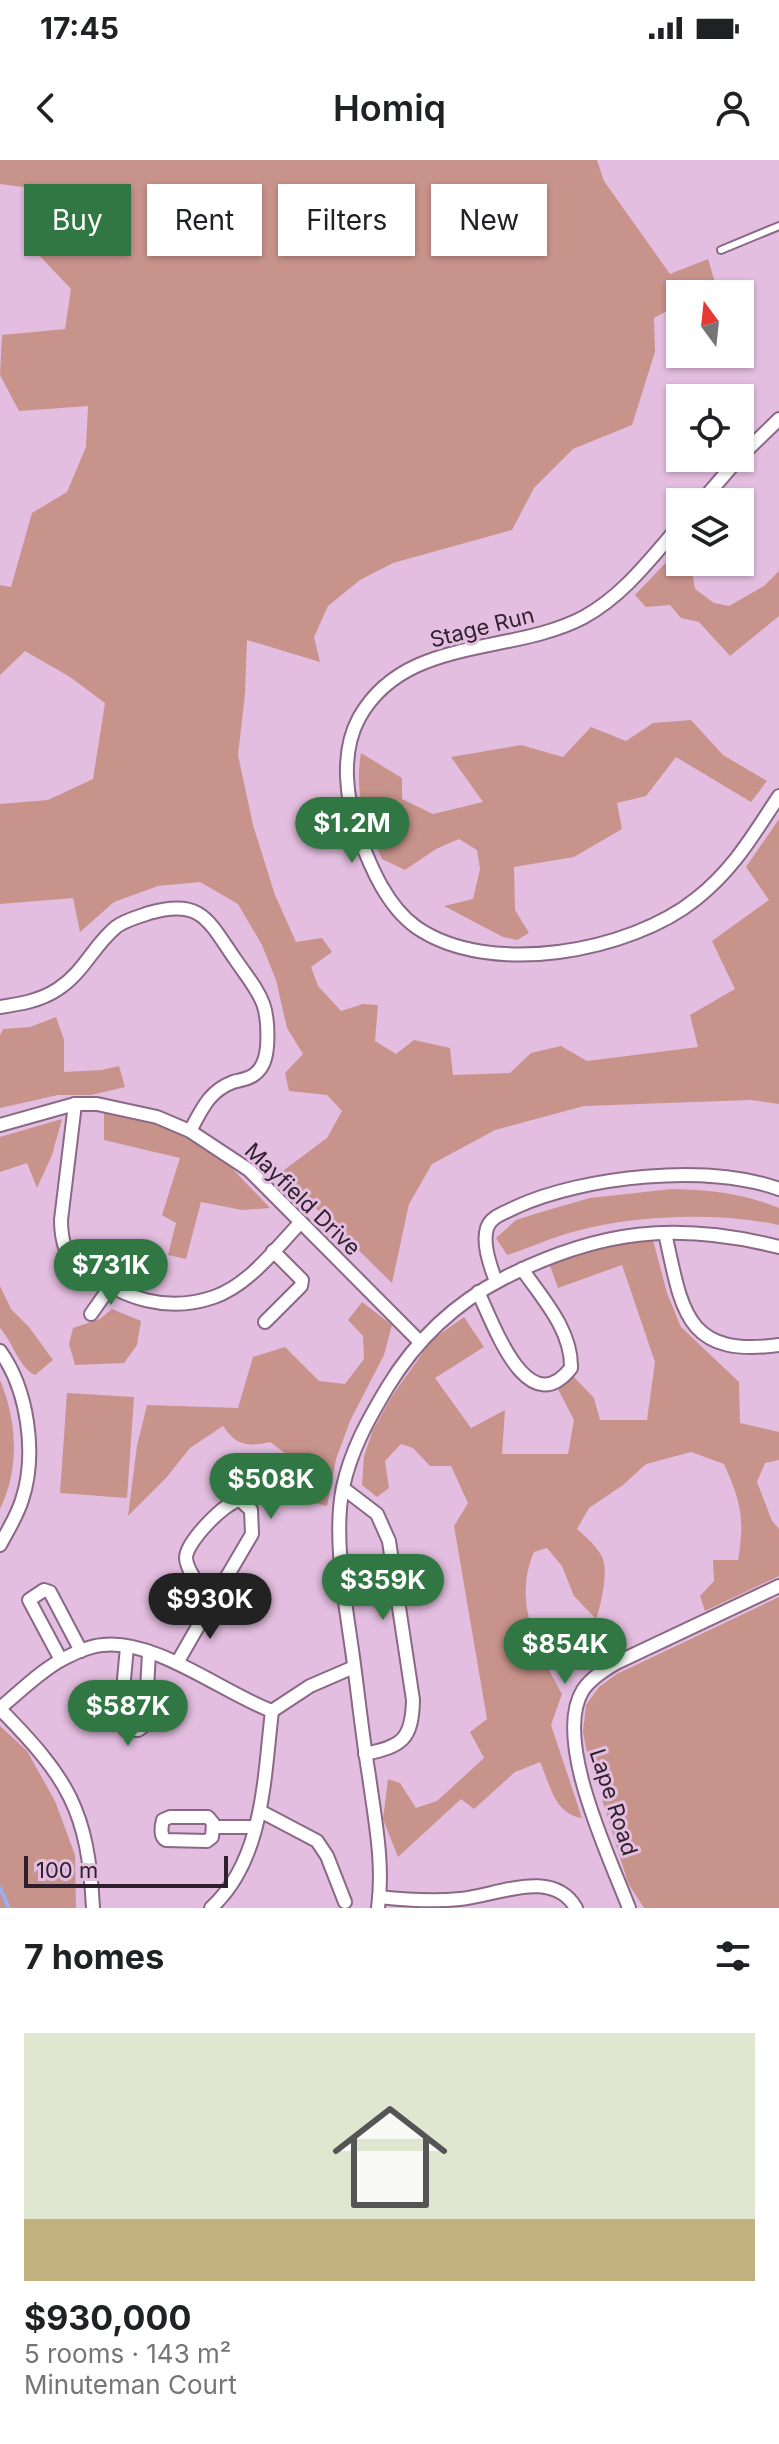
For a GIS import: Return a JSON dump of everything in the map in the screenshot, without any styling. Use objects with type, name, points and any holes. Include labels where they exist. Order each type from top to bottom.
[{"type":"street","points":[[754,444],[779,419]]},
{"type":"street","points":[[713,488],[728,472]]},
{"type":"street","name":"Stage Run","points":[[666,541],[625,587],[582,618],[555,629],[429,659],[382,688],[360,717],[351,739],[348,759],[353,820],[365,852],[389,899],[417,927],[439,940],[466,949],[548,953],[593,945],[646,929],[694,901],[732,867],[779,796]]},
{"type":"street","points":[[0,1007],[33,1001],[56,990],[80,972],[117,926],[131,919],[169,907],[185,907],[196,912],[210,922],[258,992],[269,1019],[265,1061],[259,1071],[249,1078],[219,1088],[209,1096],[190,1131]]},
{"type":"street","points":[[75,1104],[61,1220],[62,1235],[65,1248],[72,1258],[110,1287],[145,1301],[159,1303],[172,1304],[213,1297],[235,1286],[301,1222]]},
{"type":"street","name":"Mayfield Drive","points":[[0,1125],[75,1104],[131,1109],[190,1131],[249,1170],[419,1341]]},
{"type":"street","points":[[496,1282],[487,1249],[487,1229],[494,1218],[560,1191],[634,1178],[677,1175],[764,1183],[779,1189]]},
{"type":"street","points":[[665,1233],[682,1305],[702,1335],[726,1346],[758,1348],[779,1345]]},
{"type":"street","points":[[576,1908],[561,1892],[523,1887],[463,1899],[378,1902],[378,1838],[342,1579],[343,1488],[362,1429],[405,1358],[443,1318],[496,1282],[568,1249],[626,1235],[734,1236],[779,1247]]},
{"type":"street","points":[[265,1322],[301,1286],[302,1280],[273,1251]]},
{"type":"street","points":[[478,1292],[513,1362],[525,1379],[539,1384],[564,1377],[571,1368],[568,1342],[522,1269]]},
{"type":"street","points":[[91,1314],[110,1287]]},
{"type":"street","points":[[0,1351],[20,1386],[26,1408],[27,1462],[23,1497],[0,1545]]},
{"type":"street","points":[[343,1488],[377,1514],[389,1541],[413,1700],[412,1724],[403,1741],[391,1748],[365,1754]]},
{"type":"street","points":[[177,1663],[252,1534],[251,1510],[240,1500],[230,1501],[192,1541],[186,1555],[188,1567],[212,1602]]},
{"type":"street","name":"Lape Road","points":[[629,1908],[588,1800],[578,1763],[572,1729],[582,1691],[599,1673],[616,1663],[779,1586]]},
{"type":"street","points":[[61,1660],[29,1600],[44,1590],[50,1592],[81,1651]]},
{"type":"street","points":[[93,1908],[91,1863],[74,1803],[39,1749],[0,1708],[61,1660],[104,1644],[127,1647],[177,1663],[250,1703],[272,1711]]},
{"type":"street","points":[[127,1647],[120,1722],[126,1730],[138,1730],[145,1725],[149,1653]]},
{"type":"street","points":[[211,1908],[234,1884],[245,1860],[260,1811],[272,1711],[310,1686],[354,1667]]},
{"type":"street","points":[[260,1811],[317,1841],[327,1856],[345,1902]]},
{"type":"street","points":[[213,1827],[255,1827]]},
{"type":"lane","points":[[721,250],[779,226]]},
{"type":"shaded area","points":[[0,160],[597,160],[604,181],[670,274],[708,259],[714,280],[666,280],[666,312],[654,318],[655,352],[632,425],[573,449],[534,488],[512,530],[393,563],[360,580],[328,606],[314,637],[320,662],[247,640],[238,755],[253,825],[275,895],[296,942],[322,938],[332,952],[311,967],[318,986],[341,1011],[363,1004],[378,1005],[375,1041],[396,1054],[414,1040],[450,1048],[453,1075],[510,1073],[531,1053],[561,1046],[587,1061],[698,1047],[690,1015],[735,989],[712,941],[769,900],[746,867],[779,819],[779,1104],[751,1100],[584,1106],[495,1130],[432,1164],[409,1204],[392,1283],[280,1173],[327,1138],[342,1111],[327,1095],[289,1091],[285,1073],[303,1054],[287,1028],[276,980],[262,945],[238,904],[200,882],[158,886],[114,902],[80,932],[73,898],[0,904],[0,804],[48,800],[93,779],[105,703],[70,677],[25,651],[0,675],[0,585],[11,587],[32,513],[67,492],[86,447],[88,406],[19,411],[0,375],[2,335],[65,329],[71,289],[40,256],[131,256],[131,184],[24,184],[24,187],[0,184]]},
{"type":"shaded area","points":[[666,562],[666,576],[693,576],[695,589],[714,603],[729,606],[764,586],[779,571],[779,616],[730,656],[699,622],[681,618],[670,605],[646,607],[635,595]]},
{"type":"shaded area","points":[[691,720],[723,755],[767,781],[751,802],[676,757],[646,796],[617,803],[622,829],[574,857],[514,867],[515,910],[529,933],[517,940],[503,937],[444,906],[473,899],[480,869],[477,850],[459,839],[436,849],[405,870],[382,859],[362,808],[359,782],[361,753],[402,778],[402,799],[433,814],[483,802],[451,757],[521,745],[563,757],[591,727],[626,741],[653,723]]},
{"type":"shaded area","points":[[56,1017],[64,1040],[64,1072],[119,1066],[125,1087],[91,1095],[58,1095],[0,1108],[0,1035],[3,1029],[30,1027]]},
{"type":"shaded area","points":[[104,1112],[169,1128],[224,1160],[270,1208],[242,1210],[201,1202],[186,1259],[168,1255],[176,1223],[162,1215],[180,1158],[104,1140]]},
{"type":"shaded area","points":[[62,1119],[52,1155],[37,1188],[27,1163],[0,1172],[0,1137]]},
{"type":"shaded area","points":[[672,1189],[727,1193],[765,1203],[779,1208],[779,1225],[704,1217],[625,1221],[567,1233],[507,1255],[496,1238],[516,1220],[590,1198]]},
{"type":"shaded area","points":[[653,1240],[667,1293],[681,1327],[739,1382],[740,1423],[779,1432],[779,1460],[765,1463],[757,1482],[772,1521],[779,1529],[779,1576],[705,1611],[700,1596],[714,1581],[713,1560],[738,1560],[741,1522],[730,1477],[724,1464],[691,1452],[646,1464],[623,1485],[589,1508],[577,1529],[592,1542],[603,1559],[605,1573],[596,1619],[574,1596],[562,1566],[547,1548],[534,1552],[528,1571],[527,1607],[531,1625],[544,1660],[562,1694],[551,1725],[582,1818],[565,1811],[559,1804],[540,1762],[515,1772],[474,1809],[461,1799],[398,1857],[383,1819],[388,1779],[400,1783],[416,1808],[437,1801],[484,1758],[470,1732],[487,1719],[454,1526],[468,1503],[451,1466],[430,1466],[413,1448],[401,1444],[385,1461],[389,1488],[377,1497],[362,1485],[364,1456],[373,1430],[392,1396],[432,1340],[464,1317],[484,1347],[435,1378],[471,1428],[505,1410],[502,1454],[568,1454],[574,1420],[558,1389],[573,1376],[594,1398],[600,1420],[647,1420],[655,1362],[622,1265],[558,1288],[549,1263],[596,1248]]},
{"type":"shaded area","points":[[0,1286],[11,1309],[29,1327],[53,1360],[35,1375],[25,1367],[0,1328]]},
{"type":"shaded area","points":[[362,1302],[392,1325],[384,1355],[350,1421],[336,1459],[327,1506],[311,1502],[309,1479],[293,1459],[270,1442],[249,1444],[238,1441],[223,1426],[190,1448],[166,1478],[128,1516],[137,1446],[147,1405],[238,1408],[253,1357],[285,1347],[319,1381],[345,1384],[364,1359],[363,1336],[348,1320]]},
{"type":"shaded area","points":[[112,1309],[141,1321],[137,1345],[124,1363],[75,1365],[69,1344],[73,1328],[100,1319]]},
{"type":"shaded area","points":[[0,1380],[10,1412],[14,1444],[11,1477],[0,1509]]},
{"type":"shaded area","points":[[67,1393],[134,1397],[127,1498],[60,1493]]},
{"type":"shaded area","points":[[779,1597],[779,1908],[644,1908],[628,1883],[602,1799],[603,1778],[588,1758],[583,1732],[586,1705],[599,1687],[617,1674]]},
{"type":"shaded area","points":[[0,1726],[27,1751],[55,1801],[75,1855],[76,1908],[0,1908]]},
{"type":"waterway","points":[[0,1888],[9,1908]]}]
